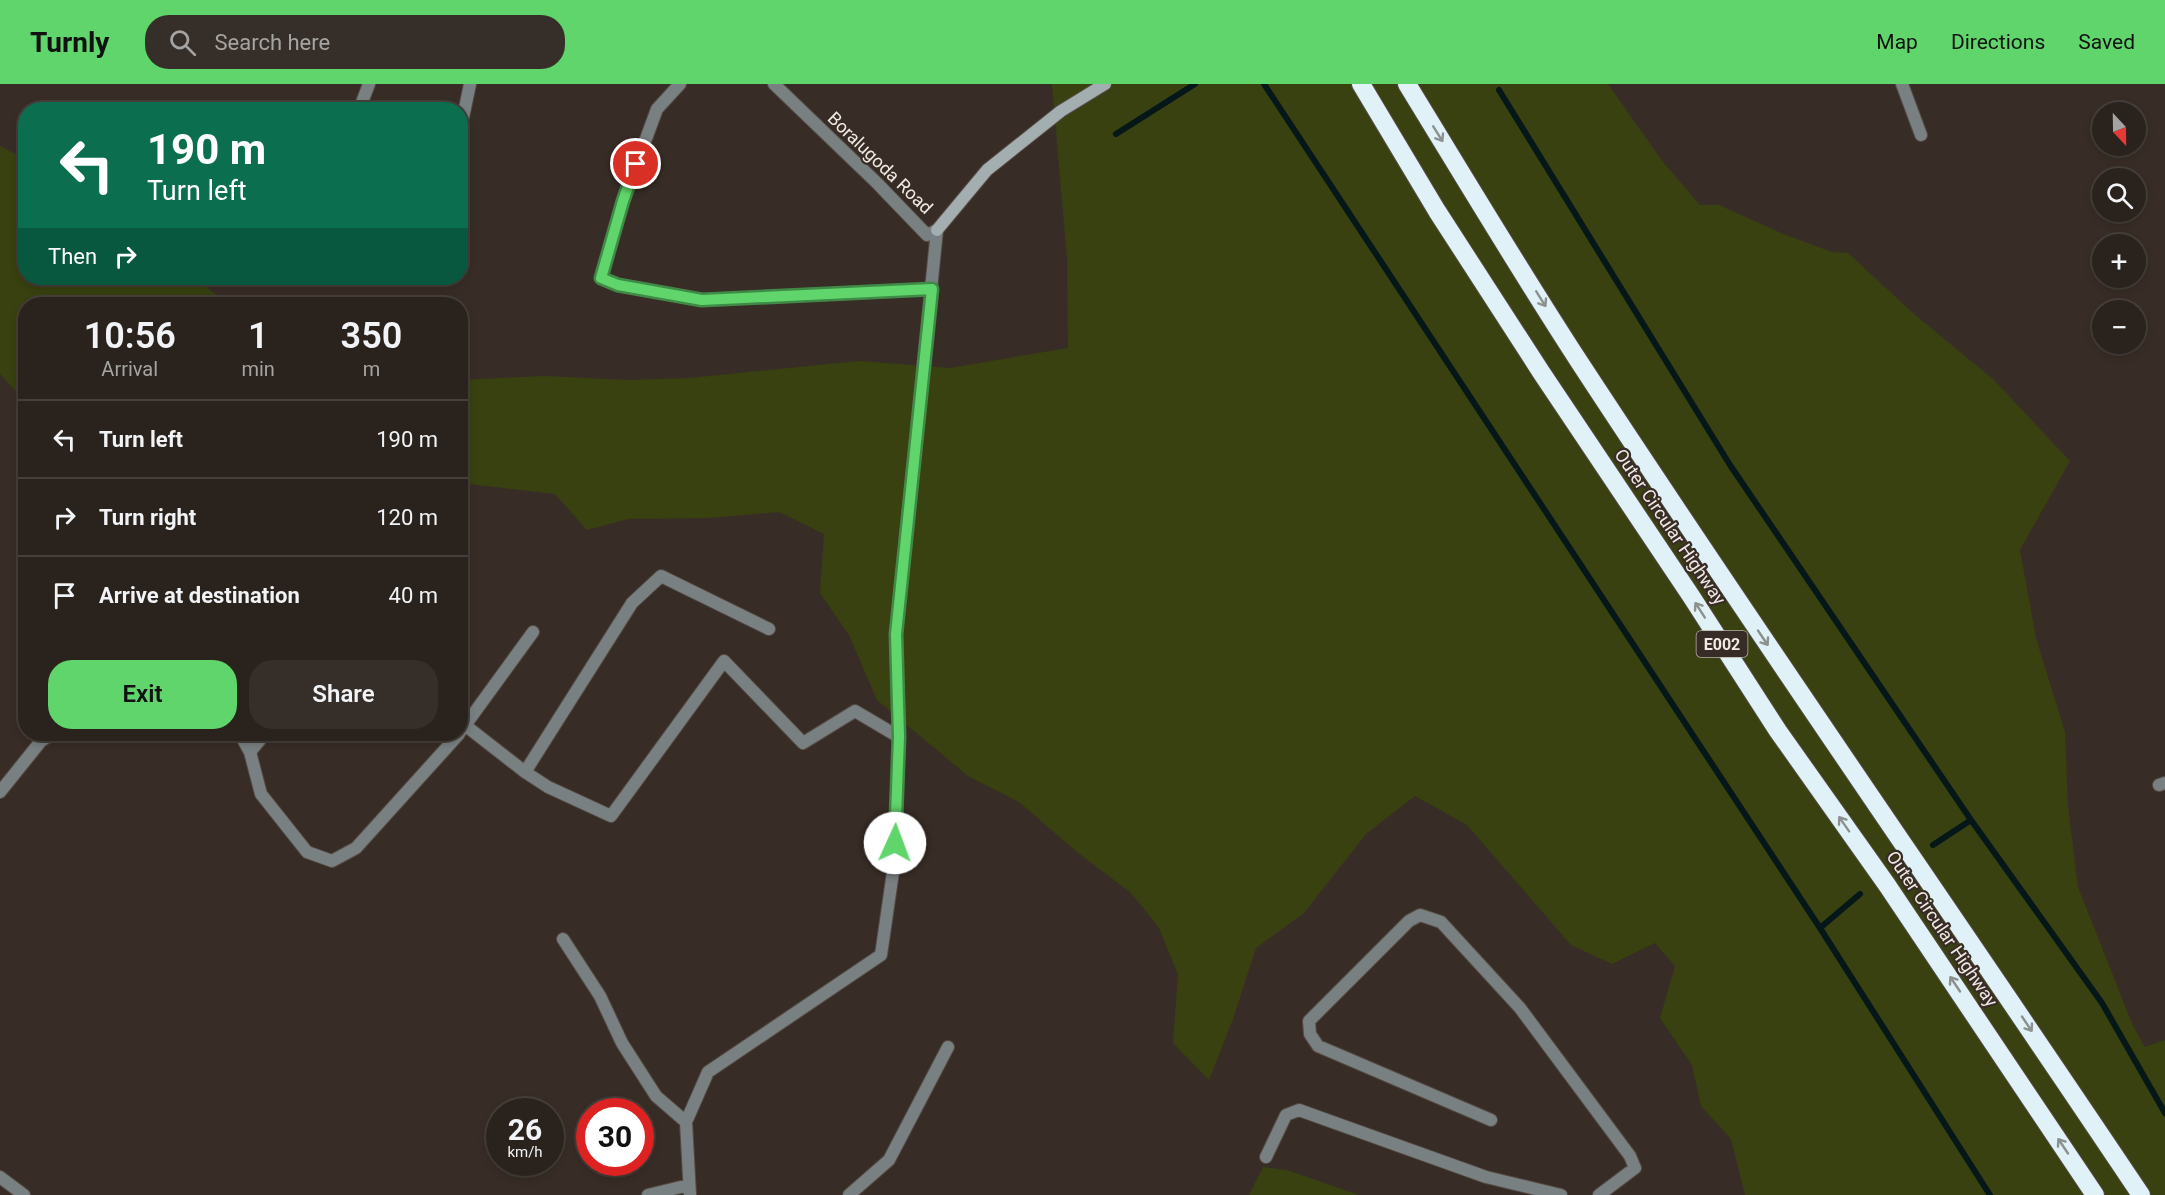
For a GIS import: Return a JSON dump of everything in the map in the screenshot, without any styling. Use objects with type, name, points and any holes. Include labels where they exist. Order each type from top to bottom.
[{"type":"highway","name":"Outer Circular Highway","points":[[1361,84],[1437,211],[1541,372],[1778,730],[1887,885],[2096,1195]]},
{"type":"highway","name":"Outer Circular Highway","points":[[1407,84],[1578,360],[1825,731],[2141,1195]]},
{"type":"street","points":[[362,102],[369,84]]},
{"type":"street","points":[[466,102],[470,84]]},
{"type":"street","points":[[680,84],[657,109],[623,201],[601,278],[618,285],[702,300],[932,289]]},
{"type":"street","name":"Boralugoda Road","points":[[774,84],[877,183],[927,235],[937,230]]},
{"type":"street","points":[[648,1195],[690,1190],[686,1122],[708,1072],[881,955],[894,865],[899,737],[896,634],[937,230],[987,170],[1062,111],[1105,84]]},
{"type":"street","points":[[1902,84],[1921,135]]},
{"type":"street","points":[[525,772],[632,603],[661,576],[769,629]]},
{"type":"street","points":[[468,723],[533,632]]},
{"type":"street","points":[[468,735],[548,787],[611,816],[724,661],[803,743],[855,711],[899,737]]},
{"type":"street","points":[[0,792],[41,741]]},
{"type":"street","points":[[244,741],[250,752],[261,794],[307,852],[332,861],[356,848],[453,741]]},
{"type":"street","points":[[250,752],[259,741]]},
{"type":"street","points":[[1491,1120],[1318,1046],[1310,1034],[1309,1021],[1409,921],[1420,915],[1441,922],[1520,1008],[1630,1156],[1635,1168],[1599,1195]]},
{"type":"street","points":[[563,939],[600,996],[622,1043],[656,1096],[686,1122]]},
{"type":"street","points":[[849,1195],[889,1161],[948,1047]]},
{"type":"street","points":[[1266,1157],[1286,1115],[1299,1110],[1486,1177],[1561,1195]]},
{"type":"street","points":[[0,1177],[24,1195]]},
{"type":"green space","points":[[1052,84],[1608,84],[1663,162],[1700,205],[1719,205],[1781,233],[1832,252],[1848,253],[1913,313],[1994,380],[2070,461],[2020,550],[2036,638],[2065,732],[2068,806],[2078,887],[2133,1026],[2145,1047],[2165,1040],[2165,1195],[1745,1195],[1731,1139],[1701,1106],[1692,1065],[1660,1018],[1675,966],[1655,943],[1612,964],[1571,945],[1467,825],[1415,796],[1366,834],[1304,913],[1256,948],[1233,1019],[1209,1080],[1173,1043],[1178,974],[1158,926],[1130,892],[1077,852],[1019,802],[968,776],[877,700],[849,635],[820,593],[824,534],[779,512],[709,518],[628,519],[587,530],[555,494],[468,484],[468,380],[544,376],[628,380],[690,378],[859,361],[950,368],[1068,348],[1067,259]]},
{"type":"green space","points":[[0,146],[18,155],[18,285],[204,285],[219,297],[18,297],[18,393],[0,374]]},
{"type":"green space","points":[[1263,1167],[1287,1170],[1359,1195],[1249,1195]]},
{"type":"waterway","points":[[1116,134],[1195,84]]},
{"type":"waterway","points":[[1264,84],[1820,928],[1990,1195]]},
{"type":"waterway","points":[[1499,90],[1730,465],[1971,820],[2102,1003],[2165,1113]]},
{"type":"waterway","points":[[1933,845],[1971,820]]},
{"type":"waterway","points":[[1820,928],[1860,894]]},
{"type":"route","points":[[636,164],[601,278],[618,285],[702,300],[932,289],[896,634],[899,737],[895,843]]}]
